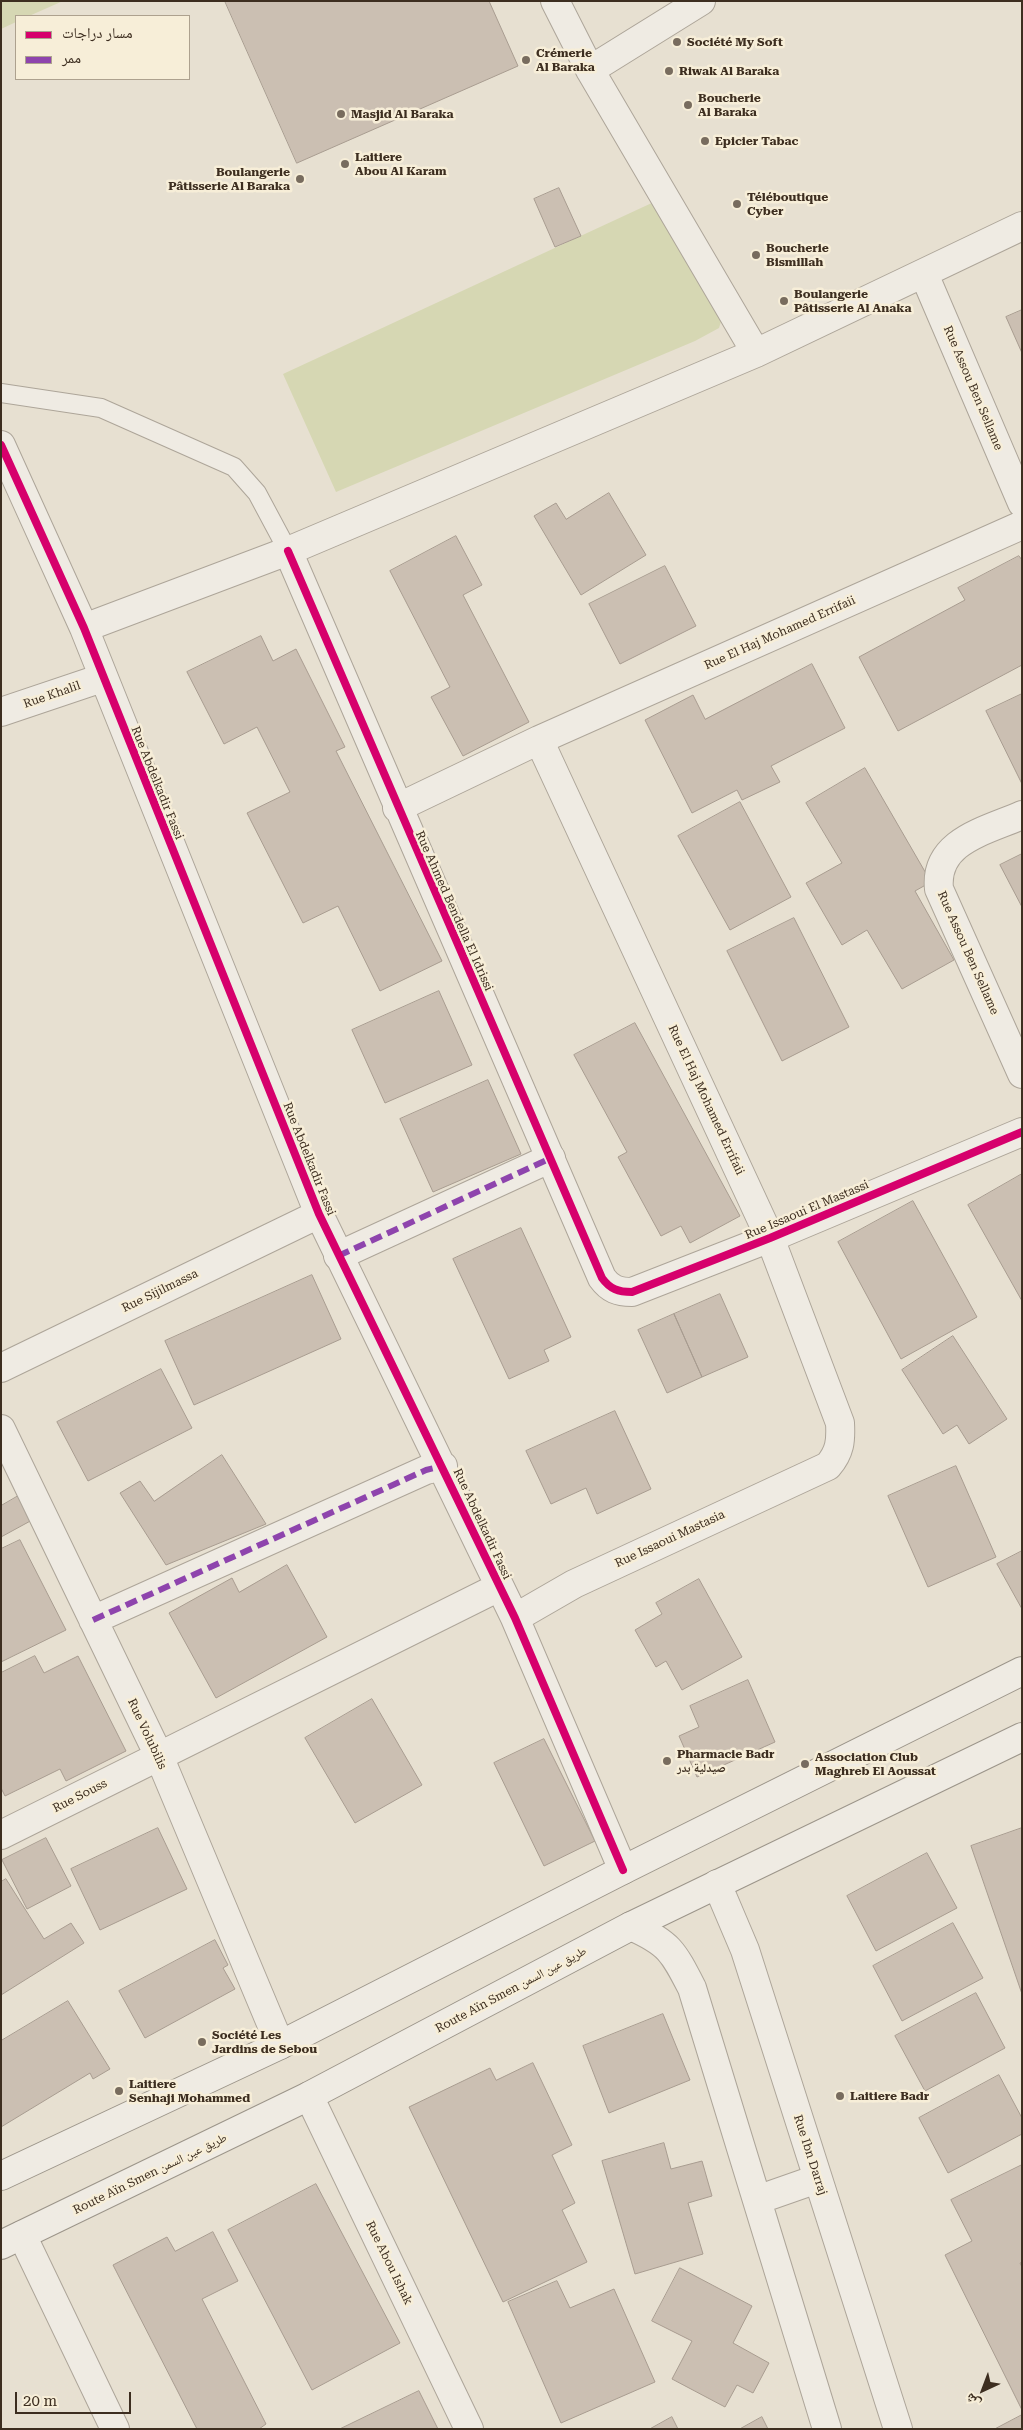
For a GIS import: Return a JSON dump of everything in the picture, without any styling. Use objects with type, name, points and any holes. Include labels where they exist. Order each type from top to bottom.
[{"type":"street","points":[[554,1],[590,70],[756,354]]},
{"type":"street","points":[[590,70],[701,1]]},
{"type":"street","points":[[84,628],[288,551],[756,354],[1022,226]]},
{"type":"street","name":"Rue Assou Ben Sellame","points":[[924,274],[1022,503]]},
{"type":"street","name":"Rue Abdelkadir Fassi","points":[[1,444],[84,628],[102,678],[319,1214],[443,1466],[515,1618],[622,1870]]},
{"type":"street","name":"Rue El Haj Mohamed Errifaii","points":[[397,808],[539,740],[1022,525]]},
{"type":"street","name":"Rue Ahmed Bendella El Idrissi","points":[[288,551],[397,808],[602,1278]]},
{"type":"street","name":"Rue Khalil","points":[[1,712],[102,678]]},
{"type":"street","name":"Rue El Haj Mohamed Errifaii","points":[[539,740],[770,1238],[840,1423],[841,1444],[836,1456],[828,1466]]},
{"type":"street","name":"Rue Assou Ben Sellame","points":[[1022,815],[957,844],[947,853],[937,876],[938,890],[1022,1074]]},
{"type":"street","name":"Rue Issaoui El Mastassi","points":[[602,1278],[612,1288],[621,1292],[632,1292],[770,1238],[1022,1132]]},
{"type":"street","points":[[338,1256],[551,1158]]},
{"type":"street","name":"Rue Sijilmassa","points":[[1,1368],[319,1214]]},
{"type":"street","name":"Rue Volubilis","points":[[1,1429],[159,1756],[280,2044]]},
{"type":"street","points":[[93,1620],[426,1470],[443,1466]]},
{"type":"street","name":"Rue Issaoui Mastasia","points":[[515,1618],[574,1584],[828,1466]]},
{"type":"street","name":"Rue Souss","points":[[1,1835],[499,1587]]},
{"type":"street","points":[[1,2176],[280,2044],[622,1870],[1022,1672]]},
{"type":"street","name":"Route Aïn Smen طريق عين السمن","points":[[12,2240],[309,2096],[631,1926],[1022,1737]]},
{"type":"street","name":"Rue Ibn Darraj","points":[[717,1884],[745,1950],[898,2429]]},
{"type":"street","points":[[631,1926],[657,1938],[669,1949],[692,1988],[827,2429]]},
{"type":"street","name":"Rue Abou Ishak","points":[[309,2096],[469,2429]]},
{"type":"street","points":[[757,2200],[818,2179]]},
{"type":"street","points":[[12,2240],[115,2429]]},
{"type":"lane","points":[[1,393],[101,408],[234,467],[257,492],[288,551]]},
{"type":"green space","points":[[1,1],[63,1],[31,15],[15,15],[15,22],[1,29]]},
{"type":"green space","points":[[669,195],[724,312],[719,328],[695,341],[336,492],[283,374]]},
{"type":"building","name":"Masjid Al Baraka","points":[[225,1],[489,1],[518,66],[297,163]]},
{"type":"building","points":[[559,188],[581,236],[555,247],[534,199]]},
{"type":"building","points":[[1022,310],[1022,353],[1006,317]]},
{"type":"building","points":[[609,493],[646,555],[581,595],[534,516],[556,503],[566,519]]},
{"type":"building","points":[[456,536],[482,585],[463,595],[529,722],[463,756],[431,697],[450,687],[390,571]]},
{"type":"building","points":[[1019,556],[1022,560],[1022,665],[898,731],[859,657],[965,600],[958,588]]},
{"type":"building","points":[[665,566],[696,626],[620,664],[589,604]]},
{"type":"building","points":[[261,636],[273,661],[296,649],[345,747],[336,751],[442,961],[380,991],[338,906],[303,923],[247,813],[290,792],[257,727],[224,744],[187,672]]},
{"type":"building","points":[[812,664],[845,728],[771,766],[780,782],[742,800],[737,790],[692,813],[645,720],[693,695],[705,719]]},
{"type":"building","points":[[1022,694],[1022,784],[986,711]]},
{"type":"building","points":[[865,768],[931,882],[915,891],[954,960],[902,989],[867,930],[842,945],[806,883],[842,863],[806,803]]},
{"type":"building","points":[[740,802],[791,897],[730,930],[678,836]]},
{"type":"building","points":[[1022,854],[1022,907],[1000,865]]},
{"type":"building","points":[[794,918],[849,1027],[782,1061],[727,951]]},
{"type":"building","points":[[439,991],[472,1065],[385,1103],[352,1030]]},
{"type":"building","points":[[635,1023],[740,1216],[690,1243],[681,1226],[661,1236],[618,1157],[627,1152],[574,1055]]},
{"type":"building","points":[[488,1080],[521,1154],[433,1192],[400,1119]]},
{"type":"building","points":[[1022,1174],[1022,1301],[968,1205]]},
{"type":"building","points":[[913,1201],[977,1317],[901,1359],[838,1242]]},
{"type":"building","points":[[521,1228],[571,1337],[544,1350],[549,1361],[509,1379],[453,1259]]},
{"type":"building","points":[[312,1275],[341,1339],[194,1405],[165,1341]]},
{"type":"building","points":[[720,1294],[748,1357],[702,1377],[674,1314]]},
{"type":"building","points":[[674,1314],[702,1377],[667,1393],[638,1330]]},
{"type":"building","points":[[953,1336],[1007,1419],[969,1444],[957,1425],[943,1434],[902,1370]]},
{"type":"building","points":[[161,1369],[192,1428],[88,1481],[57,1422]]},
{"type":"building","points":[[615,1411],[651,1489],[597,1514],[586,1488],[551,1504],[526,1451]]},
{"type":"building","points":[[222,1455],[266,1524],[166,1565],[120,1493],[140,1481],[154,1501]]},
{"type":"building","points":[[956,1466],[996,1557],[928,1587],[888,1496]]},
{"type":"building","points":[[20,1495],[34,1519],[1,1537],[1,1506]]},
{"type":"building","points":[[20,1540],[66,1630],[1,1662],[1,1549]]},
{"type":"building","points":[[1022,1551],[1022,1609],[997,1564]]},
{"type":"building","points":[[287,1565],[327,1637],[216,1698],[169,1613],[232,1578],[239,1592]]},
{"type":"building","points":[[699,1579],[742,1657],[682,1690],[666,1661],[656,1667],[635,1630],[662,1614],[656,1603]]},
{"type":"building","points":[[35,1656],[44,1673],[78,1656],[126,1751],[66,1781],[60,1769],[5,1796],[1,1788],[1,1673]]},
{"type":"building","points":[[748,1680],[775,1742],[697,1777],[679,1736],[699,1727],[690,1706]]},
{"type":"building","points":[[372,1699],[422,1785],[355,1823],[305,1738]]},
{"type":"building","points":[[544,1739],[595,1841],[544,1866],[494,1763]]},
{"type":"building","points":[[158,1828],[187,1889],[100,1930],[71,1869]]},
{"type":"building","points":[[1022,1828],[1022,1994],[971,1846]]},
{"type":"building","points":[[46,1838],[71,1886],[27,1909],[2,1860]]},
{"type":"building","points":[[927,1853],[957,1908],[876,1951],[847,1896]]},
{"type":"building","points":[[6,1879],[44,1939],[71,1923],[84,1943],[1,1995],[1,1882]]},
{"type":"building","points":[[953,1923],[983,1978],[902,2021],[873,1966]]},
{"type":"building","points":[[215,1940],[228,1965],[223,1968],[235,1989],[145,2038],[119,1991]]},
{"type":"building","points":[[976,1993],[1005,2048],[925,2091],[895,2036]]},
{"type":"building","points":[[68,2001],[110,2069],[93,2079],[90,2073],[1,2127],[1,2041]]},
{"type":"building","points":[[663,2014],[690,2080],[609,2113],[583,2046]]},
{"type":"building","points":[[533,2063],[572,2145],[552,2155],[575,2203],[562,2210],[587,2262],[503,2302],[409,2107],[490,2068],[496,2080]]},
{"type":"building","points":[[999,2075],[1022,2118],[1022,2134],[948,2173],[919,2118]]},
{"type":"building","points":[[664,2143],[671,2169],[702,2161],[712,2196],[688,2203],[703,2254],[635,2274],[602,2161]]},
{"type":"building","points":[[1022,2165],[1022,2262],[1020,2263],[1022,2267],[1022,2410],[945,2255],[972,2241],[951,2200]]},
{"type":"building","points":[[316,2184],[400,2343],[312,2390],[228,2230]]},
{"type":"building","points":[[213,2232],[238,2281],[202,2299],[266,2424],[259,2429],[197,2429],[113,2265],[167,2237],[175,2251]]},
{"type":"building","points":[[680,2268],[752,2306],[733,2343],[769,2363],[753,2393],[737,2385],[725,2407],[672,2379],[692,2341],[652,2321]]},
{"type":"building","points":[[557,2281],[570,2308],[614,2289],[655,2382],[561,2423],[508,2302]]},
{"type":"building","points":[[419,2391],[438,2429],[340,2429]]},
{"type":"building","points":[[1022,2415],[1022,2429],[995,2429]]},
{"type":"building","points":[[672,2417],[678,2429],[650,2429]]},
{"type":"building","points":[[762,2417],[768,2429],[740,2429]]},
{"type":"marked path","points":[[338,1256],[551,1158]]},
{"type":"marked path","points":[[93,1620],[426,1470],[443,1466]]},
{"type":"cycle path","points":[[1,445],[84,628],[319,1214],[515,1618],[623,1870]]},
{"type":"cycle path","points":[[288,551],[602,1278],[608,1285],[618,1290],[632,1292],[770,1238],[1022,1132]]},
{"type":"place","name":"Société My Soft","points":[[677,42]]},
{"type":"place","name":"Crémerie Al Baraka","points":[[526,60]]},
{"type":"place","name":"Riwak Al Baraka","points":[[669,71]]},
{"type":"place","name":"Boucherie Al Baraka","points":[[688,105]]},
{"type":"place","name":"Masjid Al Baraka","points":[[341,114]]},
{"type":"place","name":"Epicier Tabac","points":[[705,141]]},
{"type":"place","name":"Laitiere Abou Al Karam","points":[[345,164]]},
{"type":"place","name":"Boulangerie Pâtisserie Al Baraka","points":[[300,179]]},
{"type":"place","name":"Téléboutique Cyber","points":[[737,204]]},
{"type":"place","name":"Boucherie Bismillah","points":[[756,255]]},
{"type":"place","name":"Boulangerie Pâtisserie Al Anaka","points":[[784,301]]},
{"type":"place","name":"Pharmacie Badr صيدلية بدر","points":[[667,1761]]},
{"type":"place","name":"Association Club Maghreb El Aoussat","points":[[805,1764]]},
{"type":"place","name":"Société Les Jardins de Sebou","points":[[202,2042]]},
{"type":"place","name":"Laitiere Senhaji Mohammed","points":[[119,2091]]},
{"type":"place","name":"Laitiere Badr","points":[[840,2096]]}]
